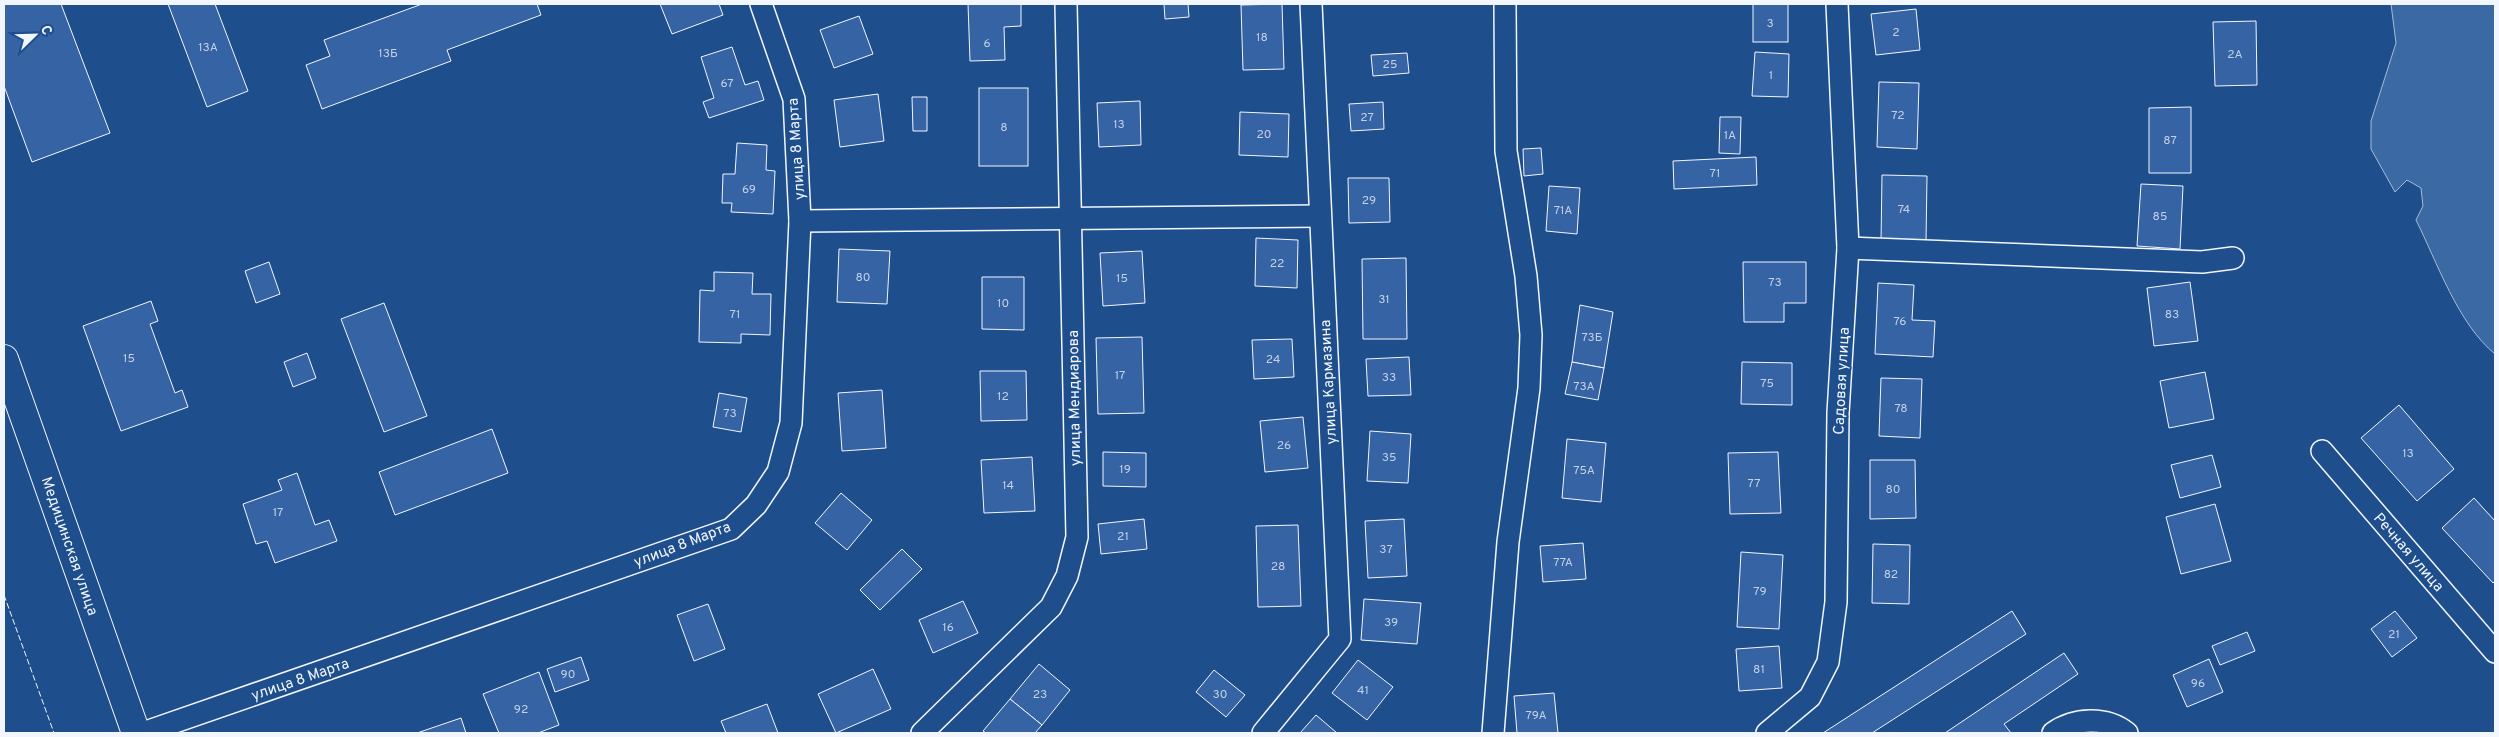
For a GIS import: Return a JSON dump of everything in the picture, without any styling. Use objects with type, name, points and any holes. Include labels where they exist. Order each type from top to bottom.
[{"type":"main road","name":"Медицинская улица","points":[[4,359],[136,733]]},
{"type":"street","name":"улица 8 Марта","points":[[143,733],[731,529],[756,505],[778,472],[791,423],[800,221],[794,98],[761,4]]},
{"type":"street","name":"улица Мендиарова","points":[[922,733],[1051,607],[1067,576],[1077,537],[1066,4]]},
{"type":"street","name":"улица Кармазина","points":[[1263,733],[1340,639],[1311,4]]},
{"type":"street","points":[[1493,733],[1508,542],[1529,388],[1531,335],[1526,276],[1506,151],[1505,4]]},
{"type":"street","name":"Садовая улица","points":[[1767,733],[1810,697],[1828,662],[1836,602],[1838,413],[1848,248],[1836,4]]},
{"type":"street","points":[[800,221],[1320,216]]},
{"type":"street","points":[[1848,248],[2202,262],[2233,258]]},
{"type":"street","name":"Речная улица","points":[[2322,451],[2495,652]]},
{"type":"street","points":[[2052,733],[2063,726],[2085,720],[2117,726],[2126,733]]},
{"type":"water","points":[[2391,4],[2495,4],[2495,354],[2470,326],[2459,309],[2416,220],[2423,206],[2421,188],[2407,180],[2395,192],[2371,149],[2371,121],[2396,43]]},
{"type":"building","points":[[4,4],[61,4],[110,133],[32,162],[4,86]]},
{"type":"building","points":[[168,4],[215,4],[248,91],[207,107]]},
{"type":"building","points":[[422,4],[537,4],[541,15],[447,50],[451,61],[322,109],[306,65],[330,56],[324,40]]},
{"type":"building","points":[[660,4],[719,4],[723,15],[672,34]]},
{"type":"building","points":[[968,4],[1021,4],[1021,26],[1004,27],[1005,60],[970,61]]},
{"type":"building","points":[[1164,4],[1188,4],[1189,17],[1165,19]]},
{"type":"building","points":[[1282,4],[1284,69],[1243,70],[1241,5]]},
{"type":"building","points":[[1753,4],[1788,4],[1788,42],[1753,42]]},
{"type":"building","points":[[1916,9],[1920,50],[1876,55],[1871,14]]},
{"type":"building","points":[[859,16],[873,54],[834,68],[820,30]]},
{"type":"building","points":[[2256,21],[2257,85],[2215,86],[2213,22]]},
{"type":"building","points":[[732,47],[745,85],[758,81],[764,100],[709,118],[703,102],[714,98],[701,57]]},
{"type":"building","points":[[1755,52],[1789,54],[1788,97],[1752,96]]},
{"type":"building","points":[[1407,53],[1409,73],[1373,76],[1371,55]]},
{"type":"building","points":[[1879,82],[1919,83],[1917,149],[1877,147]]},
{"type":"building","points":[[979,88],[1028,88],[1028,166],[979,166]]},
{"type":"building","points":[[878,94],[884,141],[840,147],[834,100]]},
{"type":"building","points":[[912,97],[927,97],[927,131],[913,131]]},
{"type":"building","points":[[1140,101],[1141,145],[1099,147],[1097,103]]},
{"type":"building","points":[[1383,102],[1384,129],[1351,131],[1349,104]]},
{"type":"building","points":[[2191,107],[2191,173],[2149,173],[2149,108]]},
{"type":"building","points":[[1240,112],[1289,114],[1288,157],[1239,155]]},
{"type":"building","points":[[1720,117],[1741,117],[1740,154],[1719,153]]},
{"type":"building","points":[[737,143],[767,145],[766,170],[775,171],[773,214],[731,212],[732,203],[722,203],[723,174],[735,174]]},
{"type":"building","points":[[1541,148],[1543,174],[1524,176],[1523,149]]},
{"type":"building","points":[[1756,157],[1757,185],[1674,189],[1673,161]]},
{"type":"building","points":[[1882,175],[1927,176],[1926,242],[1881,242]]},
{"type":"building","points":[[1348,178],[1389,178],[1390,222],[1349,223]]},
{"type":"building","points":[[2141,184],[2183,186],[2180,249],[2137,246]]},
{"type":"building","points":[[1549,186],[1580,188],[1577,234],[1546,231]]},
{"type":"building","points":[[1256,238],[1298,240],[1297,288],[1255,286]]},
{"type":"building","points":[[839,249],[890,251],[887,304],[837,302]]},
{"type":"building","points":[[1142,251],[1145,303],[1103,306],[1100,253]]},
{"type":"building","points":[[1406,258],[1407,339],[1363,339],[1362,259]]},
{"type":"building","points":[[269,262],[280,294],[256,303],[245,271]]},
{"type":"building","points":[[1743,262],[1806,262],[1806,303],[1784,303],[1784,322],[1744,322]]},
{"type":"building","points":[[714,272],[753,273],[752,294],[771,294],[770,335],[741,334],[741,343],[699,342],[700,290],[714,291]]},
{"type":"building","points":[[982,277],[1024,277],[1024,330],[982,329]]},
{"type":"building","points":[[2190,282],[2198,341],[2154,346],[2147,288]]},
{"type":"building","points":[[1878,283],[1914,285],[1912,320],[1935,321],[1933,357],[1875,354]]},
{"type":"building","points":[[151,301],[158,321],[150,324],[175,393],[182,390],[188,407],[121,431],[83,326]]},
{"type":"building","points":[[384,303],[427,416],[384,432],[341,319]]},
{"type":"building","points":[[1580,305],[1613,312],[1604,368],[1572,362]]},
{"type":"building","points":[[1142,337],[1144,413],[1098,414],[1096,338]]},
{"type":"building","points":[[1292,339],[1294,377],[1254,379],[1252,340]]},
{"type":"building","points":[[307,353],[316,378],[293,387],[284,362]]},
{"type":"building","points":[[1409,357],[1411,395],[1368,396],[1366,359]]},
{"type":"building","points":[[1572,362],[1604,368],[1598,400],[1565,394]]},
{"type":"building","points":[[1742,362],[1792,363],[1792,405],[1741,404]]},
{"type":"building","points":[[980,371],[1026,371],[1027,420],[981,421]]},
{"type":"building","points":[[2205,372],[2214,419],[2169,428],[2160,381]]},
{"type":"building","points":[[1881,378],[1922,379],[1920,438],[1879,436]]},
{"type":"building","points":[[882,390],[886,448],[842,451],[838,393]]},
{"type":"building","points":[[719,393],[747,398],[741,432],[713,427]]},
{"type":"building","points":[[2399,405],[2454,469],[2417,501],[2361,438]]},
{"type":"building","points":[[1303,417],[1308,468],[1265,472],[1260,421]]},
{"type":"building","points":[[492,429],[508,473],[395,515],[379,472]]},
{"type":"building","points":[[1370,431],[1411,434],[1408,483],[1367,481]]},
{"type":"building","points":[[1567,439],[1606,443],[1601,502],[1562,498]]},
{"type":"building","points":[[1103,452],[1146,453],[1146,487],[1103,486]]},
{"type":"building","points":[[1778,452],[1781,513],[1730,514],[1728,453]]},
{"type":"building","points":[[2212,455],[2221,487],[2180,498],[2171,465]]},
{"type":"building","points":[[1032,457],[1035,511],[984,513],[981,460]]},
{"type":"building","points":[[1870,460],[1915,460],[1916,518],[1870,519]]},
{"type":"building","points":[[297,473],[315,525],[329,520],[337,541],[275,563],[267,541],[256,544],[243,504],[282,490],[278,480]]},
{"type":"building","points":[[841,493],[872,520],[847,550],[815,523]]},
{"type":"building","points":[[2474,498],[2495,521],[2495,581],[2493,583],[2442,528]]},
{"type":"building","points":[[2215,504],[2231,561],[2181,574],[2166,517]]},
{"type":"building","points":[[1144,519],[1147,549],[1101,554],[1098,524]]},
{"type":"building","points":[[1404,519],[1407,576],[1368,578],[1365,521]]},
{"type":"building","points":[[1298,525],[1301,606],[1258,607],[1256,526]]},
{"type":"building","points":[[1583,543],[1586,579],[1543,582],[1540,546]]},
{"type":"building","points":[[1873,544],[1910,545],[1909,604],[1872,603]]},
{"type":"building","points":[[902,549],[922,569],[880,610],[860,590]]},
{"type":"building","points":[[1741,552],[1783,555],[1779,629],[1737,627]]},
{"type":"building","points":[[1364,599],[1421,603],[1417,644],[1361,640]]},
{"type":"building","points":[[963,601],[978,633],[933,653],[919,620]]},
{"type":"building","points":[[708,604],[725,649],[694,661],[677,615]]},
{"type":"building","points":[[2012,611],[2026,634],[1872,733],[1823,733]]},
{"type":"building","points":[[2395,611],[2417,638],[2392,657],[2371,629]]},
{"type":"building","points":[[2247,632],[2255,651],[2220,665],[2212,646]]},
{"type":"building","points":[[1779,646],[1782,688],[1739,691],[1736,649]]},
{"type":"building","points":[[2064,653],[2078,674],[2004,724],[2011,733],[1945,733]]},
{"type":"building","points":[[581,657],[589,680],[555,692],[547,669]]},
{"type":"building","points":[[2209,659],[2223,692],[2187,707],[2173,675]]},
{"type":"building","points":[[1358,660],[1393,687],[1367,720],[1332,693]]},
{"type":"building","points":[[1039,664],[1070,690],[1042,725],[1010,699]]},
{"type":"building","points":[[873,669],[891,709],[836,733],[818,694]]},
{"type":"building","points":[[1214,670],[1245,695],[1226,717],[1196,692]]},
{"type":"building","points":[[539,672],[559,725],[538,733],[499,733],[483,694]]},
{"type":"building","points":[[1554,693],[1558,733],[1517,733],[1514,696]]},
{"type":"building","points":[[1010,699],[1042,725],[1035,733],[986,733],[983,731]]},
{"type":"building","points":[[767,704],[778,733],[726,733],[721,721]]},
{"type":"building","points":[[1316,715],[1337,733],[1300,733]]},
{"type":"building","points":[[461,718],[466,733],[417,733]]},
{"type":"fence","points":[[4,595],[54,733]]}]
